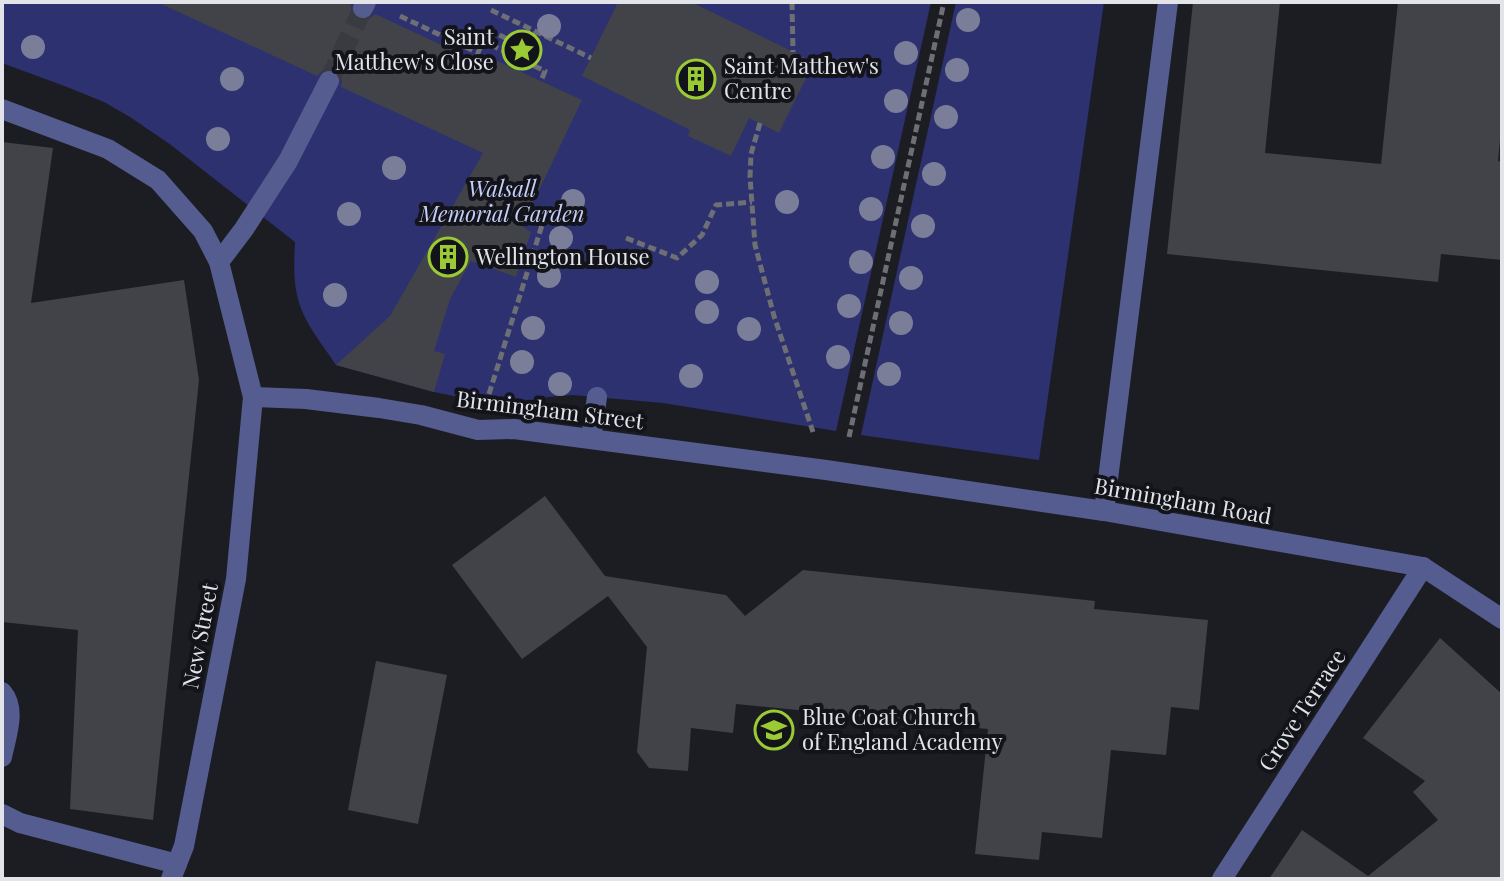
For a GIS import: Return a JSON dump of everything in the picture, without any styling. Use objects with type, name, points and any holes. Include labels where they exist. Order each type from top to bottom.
[{"type":"street","points":[[1104,511],[1168,2]]},
{"type":"street","points":[[219,262],[282,171],[329,81]]},
{"type":"street","name":"New Street","points":[[2,109],[108,149],[158,180],[203,231],[219,262],[253,397],[236,579],[184,846],[174,872]]},
{"type":"street","name":"Birmingham Street","points":[[253,397],[306,399],[379,408],[478,430],[514,429],[591,438],[834,472]]},
{"type":"street","points":[[591,438],[597,397]]},
{"type":"street","name":"Birmingham Road","points":[[834,472],[1104,511],[1423,567],[1502,619]]},
{"type":"street","name":"Grove Terrace","points":[[1222,879],[1423,567]]},
{"type":"street","points":[[2,692],[10,708],[2,757]]},
{"type":"street","points":[[2,814],[20,823],[174,872]]},
{"type":"path","points":[[792,2],[793,52]]},
{"type":"path","points":[[834,472],[944,2]]},
{"type":"path","points":[[491,10],[591,58]]},
{"type":"path","points":[[399,16],[478,53],[489,30],[528,49],[536,32]]},
{"type":"path","points":[[423,37],[428,29]]},
{"type":"path","points":[[442,46],[446,38]]},
{"type":"path","points":[[483,41],[545,71],[541,81]]},
{"type":"path","points":[[523,73],[527,62]]},
{"type":"path","points":[[760,123],[751,154],[755,245],[774,316],[834,472]]},
{"type":"path","points":[[626,238],[677,258],[702,235],[716,205],[752,202]]},
{"type":"path","points":[[478,430],[543,222]]},
{"type":"green space","name":"Walsall Memorial Garden","points":[[2,2],[931,2],[836,431],[663,403],[572,395],[521,402],[479,401],[336,365],[301,308],[296,292],[295,242],[171,145],[130,117],[104,102],[2,63]]},
{"type":"green space","points":[[956,2],[1104,2],[1039,460],[861,435]]},
{"type":"building","points":[[157,2],[350,2],[352,14],[358,20],[369,19],[375,14],[478,62],[482,54],[582,100],[522,226],[531,232],[516,277],[471,261],[450,299],[434,351],[445,354],[434,392],[336,365],[390,316],[483,153],[341,87],[340,75],[334,69],[323,70],[317,76]]},
{"type":"building","name":"Saint Matthew's Centre","points":[[618,2],[691,2],[814,62],[779,133],[749,118],[731,156],[688,136],[690,130],[582,76]]},
{"type":"building","points":[[1193,2],[1280,2],[1265,153],[1381,164],[1398,2],[1502,2],[1502,119],[1498,161],[1502,162],[1502,260],[1441,254],[1438,282],[1167,254]]},
{"type":"building","points":[[2,142],[53,148],[31,303],[184,280],[199,380],[153,820],[70,809],[78,630],[2,622]]},
{"type":"building","points":[[545,496],[605,576],[726,595],[745,616],[803,570],[1095,601],[1094,609],[1208,620],[1199,710],[1171,707],[1166,755],[1111,750],[1102,838],[1042,832],[1039,860],[975,854],[988,729],[736,704],[733,733],[691,728],[688,771],[649,768],[637,752],[647,647],[608,596],[522,659],[452,565]]},
{"type":"building","points":[[1440,638],[1502,694],[1502,879],[1269,879],[1302,830],[1368,876],[1438,820],[1413,792],[1425,781],[1363,738]]},
{"type":"building","points":[[376,661],[447,675],[418,824],[348,810]]},
{"type":"tunnel","points":[[329,81],[363,8]]},
{"type":"place","name":"Saint Matthew's Close","points":[[522,50]]},
{"type":"place","name":"Saint Matthew's Centre","points":[[696,79]]},
{"type":"place","name":"Wellington House","points":[[448,257]]},
{"type":"place","name":"Blue Coat Church of England Academy","points":[[774,730]]}]
